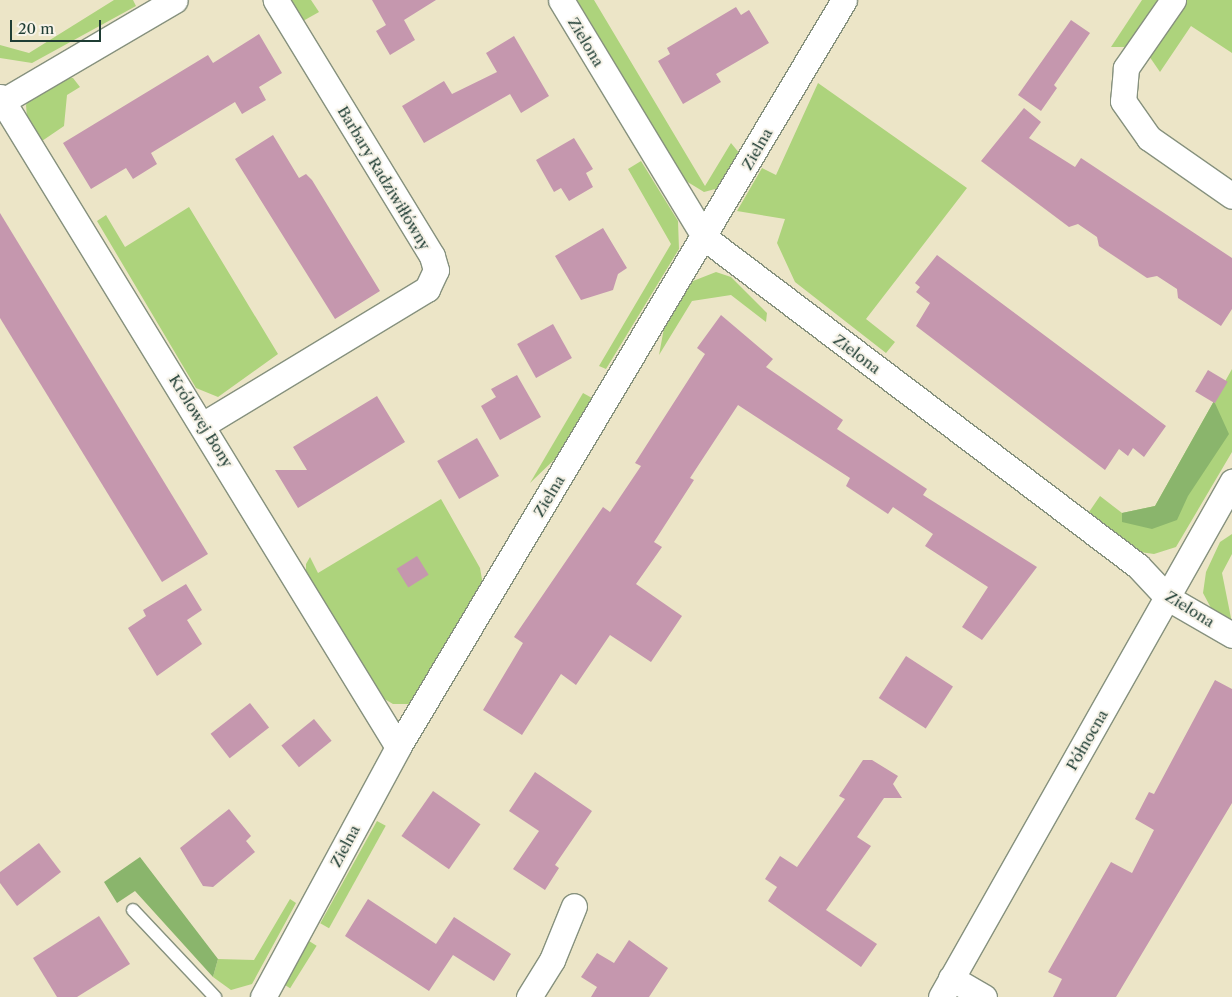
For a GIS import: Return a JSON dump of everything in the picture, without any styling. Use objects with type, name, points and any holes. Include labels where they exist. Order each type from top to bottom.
[{"type":"street","points":[[1,99],[175,0]]},
{"type":"street","name":"Barbary Radziwiłłówny","points":[[204,424],[427,289],[436,270],[432,256],[276,0]]},
{"type":"street","name":"Zielona","points":[[561,0],[705,238],[1138,566],[1168,598],[1232,635]]},
{"type":"street","name":"Zielna","points":[[263,997],[398,747],[705,238],[844,0]]},
{"type":"street","points":[[1173,0],[1126,68],[1123,100],[1140,129],[1232,196]]},
{"type":"street","name":"Królowej Bony","points":[[1,99],[204,424],[398,747]]},
{"type":"street","name":"Północna","points":[[946,988],[1232,482]]},
{"type":"street","points":[[529,997],[552,960],[574,906]]},
{"type":"street","points":[[946,988],[984,997]]},
{"type":"lane","points":[[133,910],[215,997]]},
{"type":"green space","points":[[114,0],[133,0],[136,6],[32,63],[0,58],[0,45],[29,53]]},
{"type":"green space","points":[[291,0],[311,0],[319,12],[303,21]]},
{"type":"green space","points":[[577,0],[594,0],[705,186],[731,143],[740,154],[719,188],[704,192],[686,181]]},
{"type":"green space","points":[[1142,0],[1162,0],[1130,47],[1111,47]]},
{"type":"green space","points":[[1186,0],[1232,0],[1232,53],[1191,26],[1160,72],[1149,56]]},
{"type":"green space","points":[[59,76],[73,78],[80,87],[67,95],[64,126],[42,141],[27,118],[26,105],[32,93]]},
{"type":"green space","points":[[818,83],[967,188],[866,319],[895,342],[886,353],[795,282],[777,243],[785,219],[737,211],[762,168],[776,175]]},
{"type":"green space","points":[[641,161],[678,221],[679,249],[606,369],[599,366],[671,244],[628,169]]},
{"type":"green space","points":[[189,207],[278,354],[218,397],[196,388],[97,221],[106,215],[125,247]]},
{"type":"green space","points":[[716,272],[731,277],[767,313],[766,322],[731,295],[692,301],[659,355],[664,328],[693,281]]},
{"type":"green space","points":[[1232,369],[1232,452],[1176,547],[1154,554],[1140,552],[1089,512],[1100,496],[1122,513],[1155,506]]},
{"type":"green space","points":[[583,393],[592,398],[557,457],[530,483]]},
{"type":"green space","points":[[1214,401],[1229,434],[1188,496],[1177,520],[1152,529],[1122,522],[1122,513],[1155,506]]},
{"type":"green space","points":[[441,499],[480,568],[483,585],[410,704],[393,704],[381,697],[306,572],[306,564],[310,557],[318,573]]},
{"type":"green space","points":[[1232,534],[1232,554],[1222,573],[1232,623],[1211,608],[1203,593],[1206,572],[1220,542]]},
{"type":"green space","points":[[377,821],[386,826],[329,928],[320,923]]},
{"type":"green space","points":[[140,857],[218,959],[213,977],[135,891],[117,903],[104,882]]},
{"type":"green space","points":[[290,899],[296,903],[252,984],[231,990],[213,977],[218,959],[254,960]]},
{"type":"green space","points":[[309,941],[317,946],[290,988],[283,983]]},
{"type":"building","points":[[372,0],[436,0],[404,20],[415,40],[390,55],[376,31],[386,25]]},
{"type":"building","points":[[736,7],[741,15],[749,10],[769,43],[716,74],[721,82],[683,104],[658,61],[670,54],[667,48]]},
{"type":"building","points":[[1071,20],[1090,33],[1054,85],[1057,88],[1041,111],[1018,95]]},
{"type":"building","points":[[259,34],[282,73],[259,87],[266,100],[242,114],[235,102],[151,153],[157,164],[133,179],[126,168],[91,189],[63,143],[208,55],[213,63]]},
{"type":"building","points":[[514,36],[549,96],[521,113],[510,94],[424,143],[402,106],[444,81],[452,94],[497,72],[486,53]]},
{"type":"building","points":[[1024,108],[1041,122],[1029,138],[1075,167],[1081,158],[1232,258],[1232,309],[1221,326],[1178,298],[1177,289],[1157,276],[1147,278],[1099,246],[1097,237],[1078,224],[1069,227],[981,161]]},
{"type":"building","points":[[273,135],[299,178],[306,174],[312,180],[380,291],[335,319],[235,159]]},
{"type":"building","points":[[574,138],[593,169],[586,173],[593,187],[569,201],[561,188],[554,192],[536,160]]},
{"type":"building","points":[[0,213],[208,554],[162,582],[0,318]]},
{"type":"building","points":[[603,228],[627,268],[618,274],[613,290],[581,300],[555,256]]},
{"type":"building","points":[[937,255],[1166,426],[1144,457],[1133,448],[1128,456],[1119,449],[1105,470],[916,326],[930,303],[916,292],[920,287],[915,283]]},
{"type":"building","points":[[721,315],[773,359],[766,367],[843,420],[837,429],[927,489],[923,495],[1037,567],[982,640],[962,627],[988,587],[925,546],[933,534],[893,507],[888,514],[846,486],[850,478],[738,405],[690,478],[694,480],[654,542],[662,547],[636,584],[682,616],[651,662],[610,635],[576,685],[561,674],[522,735],[483,710],[523,643],[514,637],[603,507],[610,512],[641,466],[635,463],[705,354],[697,348]]},
{"type":"building","points":[[553,324],[572,358],[536,378],[517,344]]},
{"type":"building","points":[[1208,370],[1228,382],[1215,403],[1195,391]]},
{"type":"building","points":[[517,375],[541,417],[500,440],[481,406],[496,397],[491,389]]},
{"type":"building","points":[[377,396],[405,442],[298,508],[275,470],[307,470],[293,447]]},
{"type":"building","points":[[477,438],[499,476],[459,499],[437,461]]},
{"type":"building","points":[[417,556],[429,575],[408,587],[397,569]]},
{"type":"building","points":[[186,584],[202,610],[187,620],[202,644],[157,676],[128,628],[146,616],[143,610]]},
{"type":"building","points":[[906,656],[953,686],[926,728],[879,698]]},
{"type":"building","points":[[1215,680],[1232,689],[1232,803],[1116,997],[1053,997],[1062,979],[1048,972],[1111,862],[1132,873],[1154,830],[1135,819],[1149,792],[1154,794]]},
{"type":"building","points":[[250,703],[269,727],[230,758],[211,734]]},
{"type":"building","points":[[314,719],[332,741],[299,767],[281,745]]},
{"type":"building","points":[[863,760],[872,760],[898,776],[893,784],[902,798],[884,798],[857,837],[871,846],[826,910],[877,944],[861,967],[768,901],[777,887],[765,879],[780,856],[797,867],[845,799],[839,796]]},
{"type":"building","points":[[535,772],[592,811],[555,865],[559,868],[545,890],[513,869],[539,831],[509,811]]},
{"type":"building","points":[[433,791],[481,824],[449,869],[401,836]]},
{"type":"building","points":[[229,809],[251,836],[246,841],[255,852],[213,887],[203,886],[180,848]]},
{"type":"building","points":[[39,843],[61,872],[17,906],[0,883],[0,872]]},
{"type":"building","points":[[368,899],[436,944],[454,917],[511,954],[494,981],[453,955],[429,991],[345,936]]},
{"type":"building","points":[[99,916],[130,964],[77,997],[57,997],[33,958]]},
{"type":"building","points":[[629,940],[668,968],[649,997],[591,997],[597,987],[581,977],[597,953],[614,963]]}]
